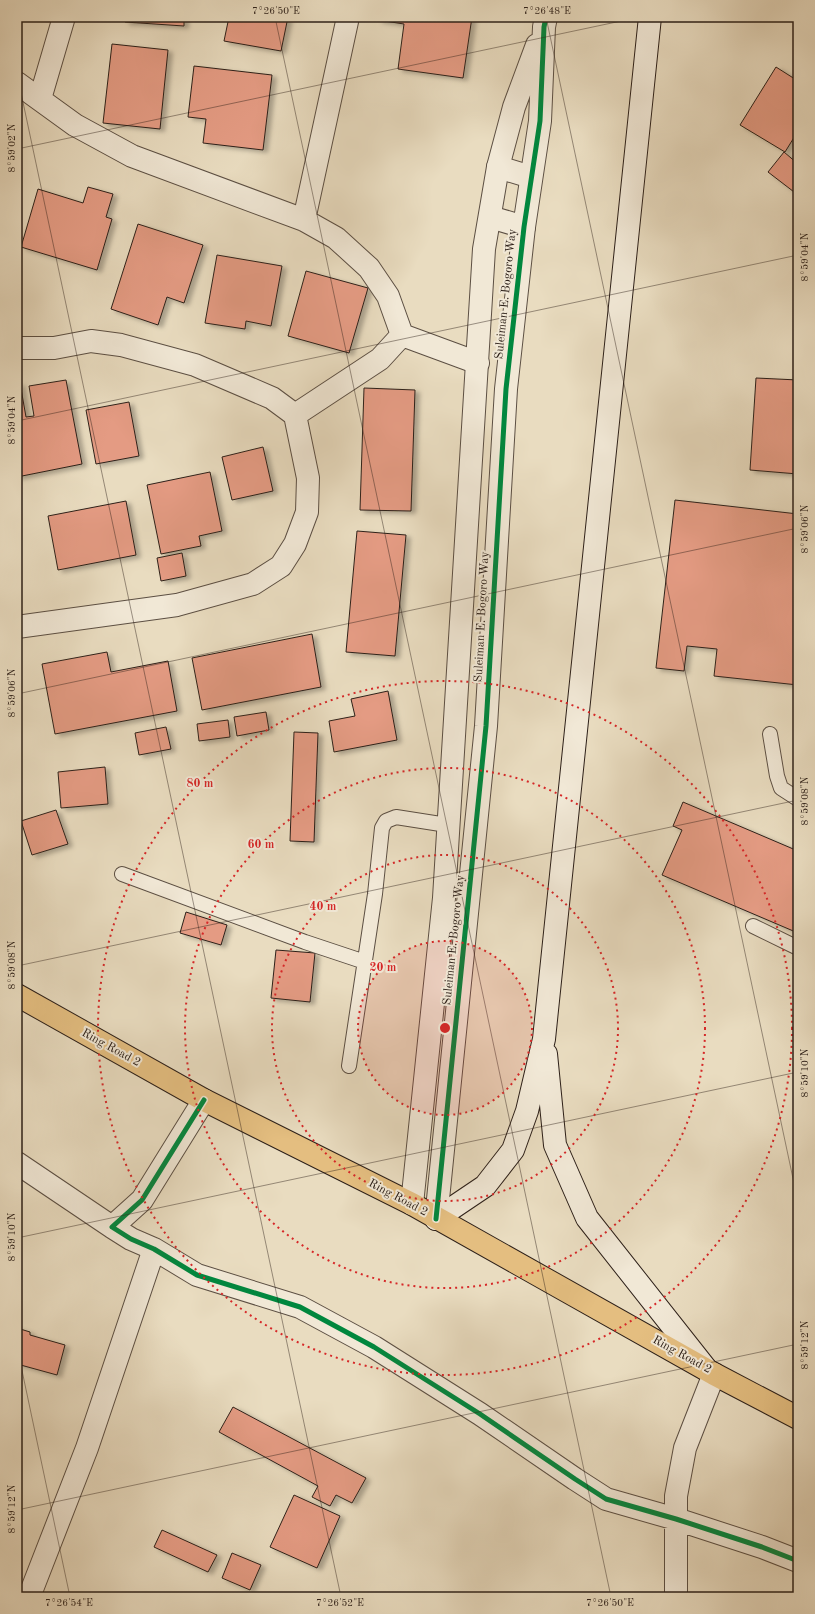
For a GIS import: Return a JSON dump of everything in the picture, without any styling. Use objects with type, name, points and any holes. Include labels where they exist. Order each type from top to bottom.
[{"type":"main road","name":"Ring Road 2","points":[[17,995],[204,1100],[412,1204],[436,1219],[711,1372],[798,1418]]},
{"type":"street","points":[[40,99],[64,17]]},
{"type":"street","points":[[304,220],[348,17]]},
{"type":"street","points":[[436,1219],[485,1186],[513,1150],[527,1111],[544,1039],[650,17]]},
{"type":"street","name":"Suleiman E. Bogoro Way","points":[[412,1204],[444,898],[447,825],[478,363],[484,250],[498,167],[514,107],[545,22]]},
{"type":"street","name":"Suleiman E. Bogoro Way","points":[[436,1219],[486,726],[506,389],[524,227],[540,121],[545,22]]},
{"type":"street","points":[[17,83],[75,125],[132,156],[304,220],[336,238],[369,268],[388,296],[402,336]]},
{"type":"street","points":[[498,167],[531,177]]},
{"type":"street","points":[[490,218],[524,227]]},
{"type":"street","points":[[402,336],[478,363]]},
{"type":"street","points":[[295,415],[380,359],[402,336]]},
{"type":"street","points":[[17,348],[54,348],[91,341],[121,345],[195,365],[272,398],[295,415],[308,478],[307,512],[296,544],[281,566],[253,584],[177,605],[17,627]]},
{"type":"street","points":[[544,1039],[555,1145],[587,1218],[711,1372],[685,1448],[676,1496],[676,1597]]},
{"type":"street","points":[[112,1228],[142,1200],[204,1100]]},
{"type":"street","points":[[17,1163],[112,1228],[131,1239],[154,1249],[198,1274],[300,1307],[381,1351],[480,1414],[575,1480],[606,1499],[676,1519],[762,1547],[798,1561]]},
{"type":"street","points":[[29,1597],[87,1448],[154,1249]]},
{"type":"lane","points":[[770,734],[777,776],[781,788],[798,799]]},
{"type":"lane","points":[[349,1066],[375,894],[382,828],[386,821],[396,817],[447,825]]},
{"type":"lane","points":[[122,874],[305,942],[365,962]]},
{"type":"lane","points":[[753,926],[798,948]]},
{"type":"building","points":[[125,17],[184,17],[184,26],[125,22]]},
{"type":"building","points":[[229,17],[288,17],[281,51],[224,41]]},
{"type":"building","points":[[379,17],[472,17],[463,78],[398,69],[404,24],[378,20]]},
{"type":"building","points":[[112,44],[168,50],[160,129],[103,123]]},
{"type":"building","points":[[194,66],[272,75],[263,150],[203,143],[206,119],[188,117]]},
{"type":"building","points":[[776,67],[798,81],[798,131],[785,152],[740,125]]},
{"type":"building","points":[[784,152],[798,164],[798,195],[768,172]]},
{"type":"building","points":[[88,187],[113,194],[106,217],[112,219],[97,270],[21,247],[38,189],[83,203]]},
{"type":"building","points":[[138,224],[203,245],[184,303],[167,297],[158,325],[111,309]]},
{"type":"building","points":[[217,255],[282,266],[271,326],[246,321],[245,329],[205,323]]},
{"type":"building","points":[[306,271],[368,288],[349,353],[288,336]]},
{"type":"building","points":[[756,378],[798,380],[798,474],[750,470]]},
{"type":"building","points":[[66,380],[82,464],[17,477],[17,384],[20,383],[26,417],[34,416],[29,386]]},
{"type":"building","points":[[364,388],[415,390],[411,511],[360,510]]},
{"type":"building","points":[[129,402],[139,456],[96,464],[86,410]]},
{"type":"building","points":[[263,447],[273,491],[232,500],[222,457]]},
{"type":"building","points":[[210,472],[222,531],[199,536],[201,546],[161,554],[147,485]]},
{"type":"building","points":[[675,500],[798,514],[798,685],[714,676],[717,649],[687,646],[684,671],[656,668]]},
{"type":"building","points":[[126,501],[136,555],[58,570],[48,516]]},
{"type":"building","points":[[357,531],[406,535],[395,656],[346,652]]},
{"type":"building","points":[[182,553],[186,576],[161,581],[157,558]]},
{"type":"building","points":[[312,634],[321,687],[202,710],[192,658]]},
{"type":"building","points":[[107,652],[111,672],[168,661],[177,711],[55,734],[42,664]]},
{"type":"building","points":[[388,691],[397,740],[334,752],[329,721],[355,716],[351,699]]},
{"type":"building","points":[[266,712],[269,730],[237,736],[234,717]]},
{"type":"building","points":[[228,720],[230,737],[199,741],[197,724]]},
{"type":"building","points":[[166,727],[171,749],[139,755],[135,733]]},
{"type":"building","points":[[294,732],[318,733],[314,842],[290,841]]},
{"type":"building","points":[[105,767],[108,804],[61,808],[58,772]]},
{"type":"building","points":[[683,802],[798,851],[798,933],[662,875],[682,830],[673,826]]},
{"type":"building","points":[[56,810],[68,844],[32,855],[21,821]]},
{"type":"building","points":[[186,912],[227,925],[221,945],[180,933]]},
{"type":"building","points":[[276,950],[315,953],[310,1002],[271,998]]},
{"type":"building","points":[[17,1328],[30,1332],[30,1335],[65,1345],[57,1375],[17,1364]]},
{"type":"building","points":[[233,1407],[366,1478],[352,1503],[336,1495],[330,1506],[312,1497],[318,1486],[219,1432]]},
{"type":"building","points":[[294,1495],[340,1516],[317,1568],[270,1547]]},
{"type":"building","points":[[162,1530],[217,1555],[208,1572],[154,1547]]},
{"type":"building","points":[[232,1553],[261,1565],[250,1590],[222,1578]]},
{"type":"cycle path","points":[[436,1219],[486,726],[506,389],[524,227],[540,121],[544,27],[546,17]]},
{"type":"cycle path","points":[[204,1100],[142,1200],[112,1227],[131,1239],[154,1249],[197,1275],[300,1307],[374,1347],[480,1414],[606,1499],[676,1519],[762,1547],[798,1561]]}]
